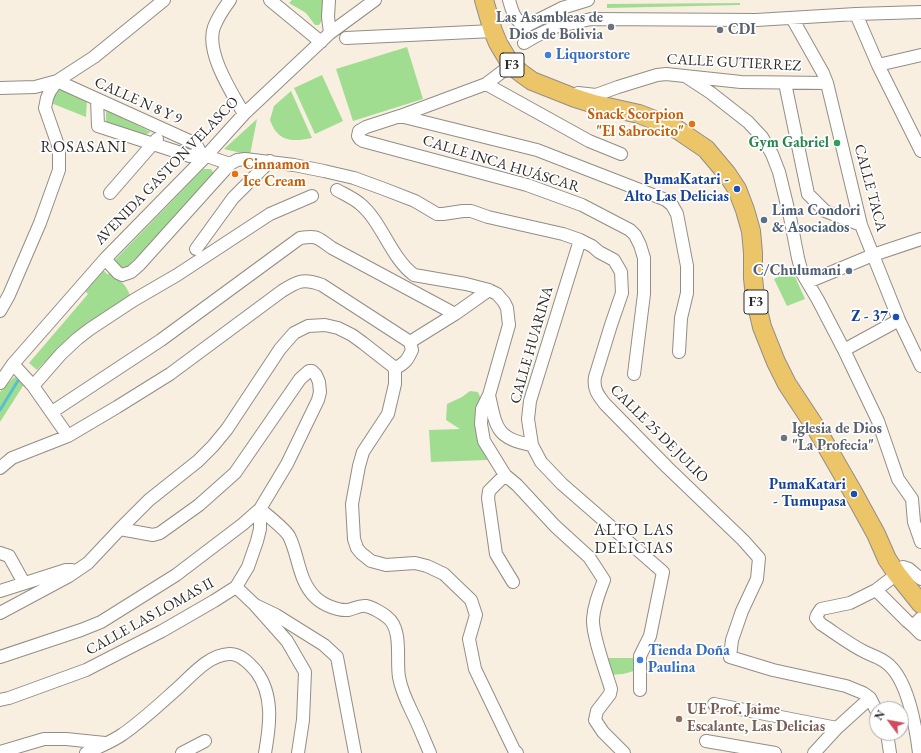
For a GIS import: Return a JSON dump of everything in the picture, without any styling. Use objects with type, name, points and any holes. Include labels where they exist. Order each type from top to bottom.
[{"type":"highway","name":"F3","points":[[484,0],[493,31],[511,65],[532,81],[575,98],[638,114],[675,128],[706,149],[727,174],[737,189],[751,231],[755,297],[762,327],[776,362],[787,384],[803,406],[841,471],[876,534],[887,559],[921,604]]},
{"type":"street","points":[[0,88],[35,87],[57,81],[94,57],[164,0]]},
{"type":"street","points":[[230,0],[222,11],[214,28],[212,40],[216,58],[222,74],[244,114]]},
{"type":"street","points":[[270,0],[321,42]]},
{"type":"street","points":[[329,0],[328,17],[330,33]]},
{"type":"street","name":"AVENIDA GASTON VELASCO","points":[[0,383],[13,364],[104,259],[203,155],[330,33],[375,0]]},
{"type":"street","points":[[509,0],[516,18],[526,26],[562,8],[588,0]]},
{"type":"street","points":[[524,43],[555,28],[591,19],[723,21],[856,14],[917,8]]},
{"type":"street","points":[[552,13],[570,24]]},
{"type":"street","points":[[856,14],[878,65],[921,151]]},
{"type":"street","name":"CALLE TACA","points":[[792,18],[824,73],[861,224],[899,320],[921,366]]},
{"type":"street","points":[[346,38],[493,31]]},
{"type":"street","points":[[878,65],[921,55]]},
{"type":"street","points":[[400,116],[486,84],[511,65]]},
{"type":"street","name":"CALLE GUTIERREZ","points":[[575,98],[577,92],[596,95],[657,75],[666,74],[741,82],[827,83]]},
{"type":"street","points":[[685,76],[711,93],[748,122],[762,138],[772,154],[779,172],[802,273],[844,350],[878,421],[898,479],[912,499],[914,522],[921,542]]},
{"type":"street","points":[[0,311],[9,296],[37,230],[59,170],[59,148],[45,108],[50,91],[57,81]]},
{"type":"street","name":"CALLE N 8 Y 9","points":[[57,81],[196,144],[203,155]]},
{"type":"street","points":[[785,82],[808,194],[825,211],[861,224]]},
{"type":"street","points":[[486,84],[589,141],[620,154]]},
{"type":"street","points":[[97,100],[98,126],[190,156],[203,155],[230,164],[131,272],[122,275],[104,259]]},
{"type":"street","points":[[400,116],[537,150],[666,200],[672,204],[677,214],[687,266],[687,293],[681,318],[679,352]]},
{"type":"street","name":"CALLE INCA HUÁSCAR","points":[[400,116],[362,128],[359,131],[358,136],[363,141],[527,185],[582,205],[630,230],[635,235],[644,258],[644,294],[634,374]]},
{"type":"street","points":[[110,193],[154,144],[164,130]]},
{"type":"street","name":"CALLE 25 DE JULIO","points":[[230,164],[237,160],[245,159],[270,161],[314,168],[354,178],[415,201],[437,214],[471,211],[488,217],[563,234],[592,246],[599,252],[614,260],[621,272],[622,293],[595,377],[594,384],[596,393],[667,467],[743,540],[759,558],[757,579],[742,611],[732,640],[730,657],[773,670],[846,686],[863,692],[870,698]]},
{"type":"street","points":[[196,249],[234,198],[270,161]]},
{"type":"street","points":[[337,190],[359,203],[368,212],[399,260],[407,270],[414,275],[424,278],[466,284],[489,290],[497,294],[508,308],[509,325],[489,395],[482,409],[481,424],[484,440],[505,475],[517,485],[555,526],[589,557],[604,580],[596,600],[593,621],[611,689],[610,694],[597,711],[595,720],[603,732],[624,753]]},
{"type":"street","points":[[33,386],[61,354],[90,329],[134,300],[177,275],[270,214],[312,196]]},
{"type":"street","points":[[52,412],[161,340],[300,238],[318,237],[332,248],[455,314]]},
{"type":"street","points":[[808,282],[873,255],[921,239]]},
{"type":"street","name":"CALLE HUARINA","points":[[580,240],[530,401],[528,419],[532,445],[541,462],[562,484],[663,572],[650,636],[640,656],[640,690]]},
{"type":"street","points":[[0,468],[12,458],[68,436],[170,374],[296,282],[307,281],[322,285],[410,342],[412,350],[408,358],[404,364],[395,368]]},
{"type":"street","points":[[410,342],[455,314],[489,290]]},
{"type":"street","points":[[844,350],[899,320]]},
{"type":"street","points":[[0,613],[80,570],[149,500],[198,461],[227,429],[280,349],[294,333],[308,326],[325,325],[338,328],[363,342],[395,368]]},
{"type":"street","points":[[13,364],[33,386],[68,436]]},
{"type":"street","points":[[395,368],[395,384],[388,414],[363,452],[359,466],[352,504],[354,539],[361,554],[370,561],[386,565],[415,563],[427,566],[444,574],[471,600],[476,615],[469,640],[475,669],[514,750],[517,753]]},
{"type":"street","points":[[0,657],[101,622],[176,575],[243,524],[260,509],[288,464],[318,400],[320,392],[319,382],[316,375],[312,371],[309,371],[300,379],[235,473],[199,505],[160,533],[153,535],[120,528]]},
{"type":"street","points":[[489,395],[496,424],[500,432],[519,443],[532,445]]},
{"type":"street","points":[[505,475],[489,491],[488,498],[496,554],[513,582]]},
{"type":"street","points":[[260,509],[288,535],[296,555],[301,576],[314,596],[335,608],[347,610],[366,606],[388,617],[393,623],[397,630],[401,688],[430,753]]},
{"type":"street","name":"CALLE LAS LOMAS II","points":[[0,700],[86,670],[162,631],[236,587],[248,567],[257,541],[260,529],[260,509]]},
{"type":"street","points":[[0,553],[9,556],[24,583]]},
{"type":"street","points":[[919,753],[916,729],[907,697],[899,680],[889,665],[878,657],[864,652],[821,624],[816,618],[817,614],[821,610],[850,603],[876,590],[897,574],[903,567],[909,569],[921,579]]},
{"type":"street","points":[[0,591],[66,570],[80,570]]},
{"type":"street","points":[[236,587],[255,605],[287,641],[305,672],[298,753]]},
{"type":"street","points":[[876,590],[907,621],[918,626]]},
{"type":"street","points":[[255,605],[276,615],[324,645],[337,657],[355,753]]},
{"type":"street","points":[[86,753],[123,734],[180,686],[200,666],[230,653],[241,657],[250,664],[263,681],[267,695],[270,717],[265,753]]},
{"type":"street","points":[[814,753],[837,728],[870,698],[872,701]]},
{"type":"street","points":[[714,704],[837,728]]},
{"type":"street","points":[[0,752],[44,739],[106,744]]},
{"type":"street","points":[[706,740],[775,753]]},
{"type":"street","points":[[182,753],[205,741]]},
{"type":"street","points":[[888,741],[890,753]]},
{"type":"green space","points":[[292,0],[324,0],[323,19],[319,25],[315,25],[306,13],[289,3]]},
{"type":"green space","points":[[740,3],[740,5],[607,8],[607,4]]},
{"type":"green space","points":[[407,47],[423,99],[353,121],[336,69]]},
{"type":"green space","points":[[322,75],[343,121],[315,134],[294,88]]},
{"type":"green space","points":[[58,87],[87,99],[86,117],[51,103]]},
{"type":"green space","points":[[291,91],[312,138],[298,140],[286,139],[277,133],[273,127],[270,120],[274,106]]},
{"type":"green space","points":[[106,110],[151,132],[145,135],[106,124]]},
{"type":"green space","points":[[257,119],[250,155],[224,149]]},
{"type":"green space","points":[[203,169],[211,169],[215,175],[212,182],[124,270],[116,268],[115,260]]},
{"type":"green space","points":[[103,270],[107,274],[114,273],[126,287],[131,297],[66,340],[37,370],[29,363],[88,294],[83,289]]},
{"type":"green space","points":[[792,270],[805,299],[787,306],[774,279]]},
{"type":"green space","points":[[14,377],[24,381],[23,386],[0,422],[0,392]]},
{"type":"green space","points":[[470,391],[478,392],[481,399],[482,428],[487,460],[431,462],[429,430],[460,429],[446,420],[447,404],[462,397]]},
{"type":"green space","points":[[605,658],[636,658],[634,671],[623,674],[609,675]]},
{"type":"waterway","points":[[0,410],[19,379]]},
{"type":"place","name":"Las Asambleas de Dios de Bolivia","points":[[611,27]]},
{"type":"place","name":"CDI","points":[[720,30]]},
{"type":"place","name":"Liquorstore","points":[[548,55]]},
{"type":"place","name":"Snack Scorpion \"El Sabrocito\"","points":[[692,124]]},
{"type":"place","name":"Gym Gabriel","points":[[837,143]]},
{"type":"place","name":"Cinnamon Ice Cream","points":[[235,174]]},
{"type":"place","name":"PumaKatari - Alto Las Delicias","points":[[737,189]]},
{"type":"place","name":"Lima Condori & Asociados","points":[[764,220]]},
{"type":"place","name":"C/Chulumani","points":[[849,271]]},
{"type":"place","name":"Z - 37","points":[[896,317]]},
{"type":"place","name":"Iglesia de Dios \"La Profecia\"","points":[[784,438]]},
{"type":"place","name":"PumaKatari - Tumupasa","points":[[854,494]]},
{"type":"place","name":"Tienda Doña Paulina","points":[[640,660]]},
{"type":"place","name":"UE Prof. Jaime Escalante, Las Delicias","points":[[679,719]]},
{"type":"district","name":"ROSASANI","points":[[84,148]]},
{"type":"district","name":"ALTO LAS DELICIAS","points":[[634,540]]}]
